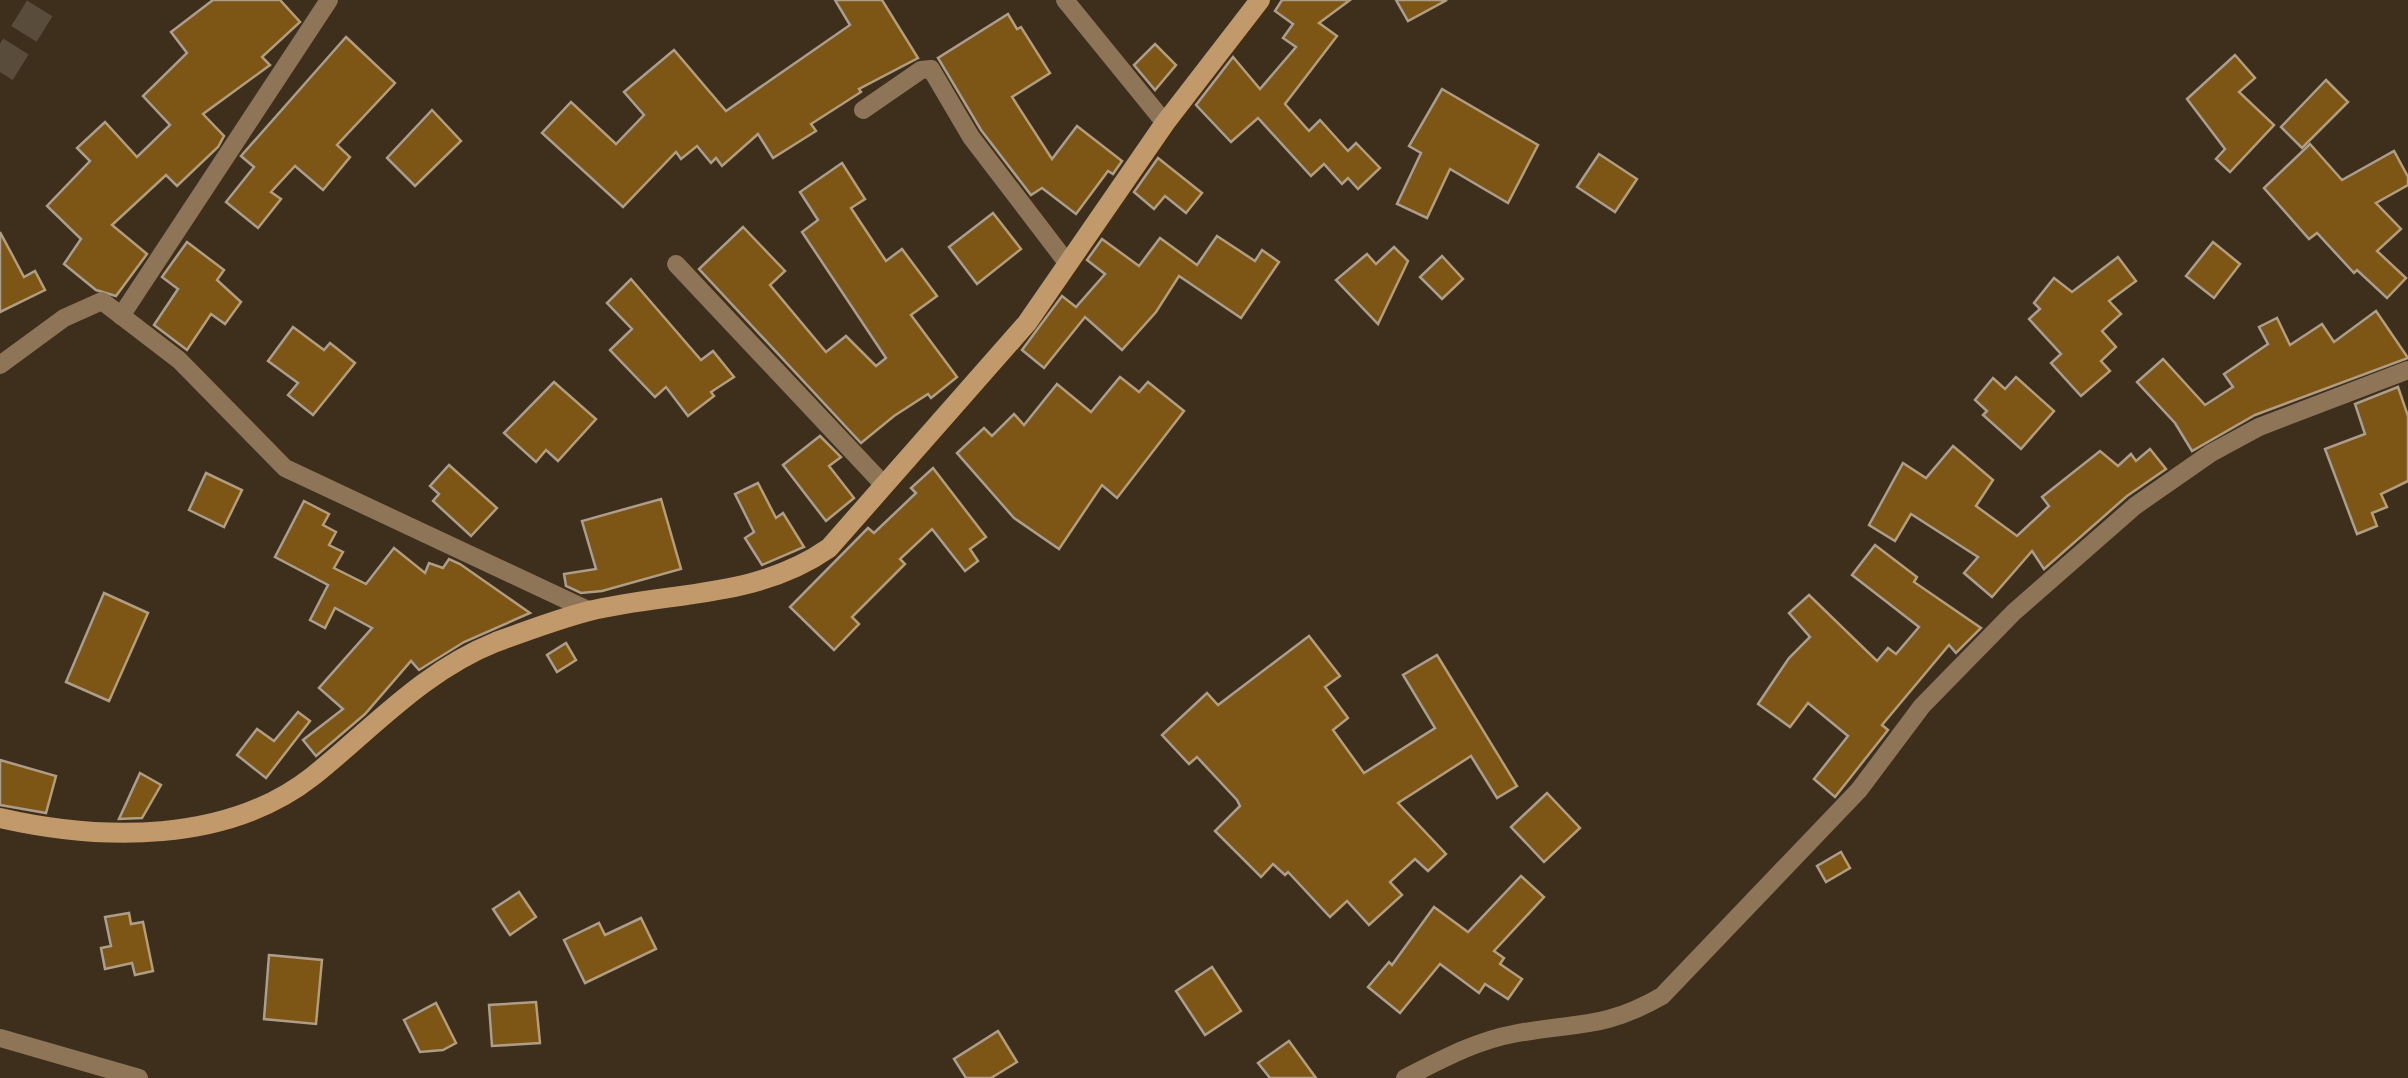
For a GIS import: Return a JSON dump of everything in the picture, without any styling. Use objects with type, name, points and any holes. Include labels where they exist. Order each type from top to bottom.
[{"type":"street","points":[[122,316],[330,0]]},
{"type":"street","points":[[1065,0],[1166,123]]},
{"type":"street","points":[[0,818],[113,836],[199,825],[256,810],[310,779],[427,678],[493,644],[590,611],[750,586],[805,565],[828,548],[1027,323],[1166,123],[1260,0]]},
{"type":"street","points":[[862,110],[921,70],[932,69],[971,138],[1068,264]]},
{"type":"street","points":[[676,264],[883,484]]},
{"type":"street","points":[[0,365],[64,318],[102,300],[179,360],[285,468],[590,611]]},
{"type":"street","points":[[1405,1078],[1471,1046],[1512,1034],[1580,1028],[1627,1016],[1662,996],[1859,790],[1922,706],[2014,612],[2135,506],[2210,453],[2258,427],[2408,370]]},
{"type":"street","points":[[0,1038],[140,1078]]},
{"type":"building","points":[[213,0],[280,0],[300,22],[262,57],[270,65],[203,114],[224,136],[218,147],[177,186],[166,175],[112,225],[147,254],[116,296],[96,290],[64,264],[81,239],[47,206],[90,161],[77,148],[105,122],[137,157],[170,125],[143,96],[187,53],[171,32]]},
{"type":"building","points":[[835,0],[882,0],[918,58],[859,89],[861,92],[811,124],[816,131],[773,158],[758,134],[722,166],[716,158],[711,163],[697,146],[681,159],[676,152],[623,207],[542,133],[571,102],[616,144],[644,115],[624,92],[674,50],[726,111],[850,25]]},
{"type":"building","points":[[1282,0],[1350,0],[1319,23],[1337,36],[1285,104],[1309,131],[1320,120],[1348,151],[1356,143],[1380,168],[1358,189],[1348,178],[1342,184],[1324,164],[1311,176],[1258,118],[1231,142],[1196,105],[1233,57],[1260,89],[1296,47],[1283,38],[1293,24],[1275,11]]},
{"type":"building","points":[[1396,0],[1447,0],[1408,21]]},
{"type":"building","points":[[1008,14],[1017,29],[1021,27],[1050,73],[1012,97],[1052,159],[1077,126],[1122,161],[1113,174],[1108,171],[1076,214],[1042,188],[1031,195],[981,130],[938,58]]},
{"type":"building","points":[[346,37],[395,83],[337,145],[350,157],[323,190],[295,166],[271,192],[281,199],[258,228],[226,202],[254,167],[241,156]]},
{"type":"building","points":[[1155,44],[1176,65],[1155,90],[1134,65]]},
{"type":"building","points":[[2235,55],[2255,78],[2239,92],[2274,125],[2230,172],[2216,159],[2225,149],[2187,99]]},
{"type":"building","points":[[2326,80],[2348,102],[2302,148],[2281,127]]},
{"type":"building","points":[[1442,89],[1538,145],[1508,203],[1450,169],[1427,218],[1397,204],[1421,153],[1409,146]]},
{"type":"building","points":[[432,110],[461,141],[415,186],[387,158]]},
{"type":"building","points":[[2310,144],[2342,180],[2394,151],[2408,177],[2408,185],[2376,203],[2401,229],[2377,251],[2406,278],[2387,298],[2357,270],[2354,273],[2317,233],[2309,239],[2264,188]]},
{"type":"building","points":[[1599,154],[1637,179],[1615,212],[1577,187]]},
{"type":"building","points":[[1158,158],[1202,193],[1186,213],[1165,196],[1154,209],[1134,192]]},
{"type":"building","points":[[842,163],[865,199],[851,208],[886,261],[902,249],[937,296],[911,315],[957,377],[931,398],[928,394],[894,416],[861,443],[699,269],[743,227],[785,271],[770,285],[826,352],[846,336],[876,366],[886,358],[802,232],[818,220],[800,192]]},
{"type":"building","points":[[993,213],[1021,249],[977,284],[949,247]]},
{"type":"building","points":[[0,232],[24,277],[35,271],[45,290],[0,312]]},
{"type":"building","points":[[1217,236],[1255,261],[1262,250],[1279,262],[1241,318],[1179,276],[1156,312],[1122,350],[1085,317],[1044,368],[1022,350],[1062,296],[1076,307],[1105,274],[1087,260],[1102,239],[1139,266],[1160,238],[1197,265]]},
{"type":"building","points":[[187,242],[224,270],[217,280],[241,302],[225,324],[211,314],[187,350],[154,325],[178,289],[162,277]]},
{"type":"building","points":[[2213,242],[2240,264],[2214,298],[2186,276]]},
{"type":"building","points":[[1394,247],[1408,261],[1378,324],[1336,280],[1367,254],[1376,264]]},
{"type":"building","points":[[1442,256],[1463,279],[1442,299],[1420,277]]},
{"type":"building","points":[[2118,257],[2136,281],[2109,301],[2121,314],[2102,331],[2116,347],[2101,361],[2110,371],[2081,396],[2051,363],[2061,354],[2029,319],[2040,309],[2034,303],[2054,278],[2072,292]]},
{"type":"building","points":[[631,279],[701,360],[713,351],[734,377],[711,392],[714,396],[688,416],[666,387],[655,397],[610,350],[632,329],[607,303]]},
{"type":"building","points":[[2376,311],[2408,358],[2255,415],[2192,451],[2175,423],[2137,382],[2163,359],[2205,405],[2233,387],[2224,374],[2268,344],[2259,327],[2277,318],[2290,345],[2322,324],[2334,342]]},
{"type":"building","points":[[293,327],[324,350],[330,343],[355,363],[313,415],[288,395],[298,383],[268,361]]},
{"type":"building","points":[[1120,377],[1139,392],[1148,382],[1184,411],[1117,498],[1102,485],[1059,549],[1014,518],[957,453],[984,428],[992,436],[1014,414],[1024,425],[1057,384],[1091,412]]},
{"type":"building","points":[[2016,377],[2054,411],[2021,449],[1983,415],[1987,411],[1975,400],[1993,378],[2005,389]]},
{"type":"building","points":[[554,382],[596,419],[558,461],[546,450],[536,462],[504,433]]},
{"type":"building","points":[[2398,387],[2408,416],[2408,481],[2381,494],[2387,507],[2372,513],[2377,526],[2357,534],[2325,449],[2365,434],[2355,404]]},
{"type":"building","points":[[820,436],[841,457],[829,466],[854,498],[826,521],[783,465]]},
{"type":"building","points":[[1953,446],[1993,480],[1976,506],[2017,536],[2049,506],[2042,497],[2100,451],[2118,466],[2131,454],[2136,461],[2150,449],[2166,469],[2127,496],[2044,569],[2032,551],[1992,597],[1964,573],[1978,557],[1911,514],[1895,541],[1869,525],[1903,463],[1926,478]]},
{"type":"building","points":[[449,465],[497,508],[471,536],[433,501],[439,494],[430,486]]},
{"type":"building","points":[[933,468],[986,537],[970,549],[978,561],[965,571],[932,529],[900,559],[905,564],[852,617],[859,624],[834,650],[790,607],[868,528],[874,533],[916,493],[911,488]]},
{"type":"building","points":[[206,473],[242,490],[224,527],[189,510]]},
{"type":"building","points":[[758,483],[776,518],[783,513],[804,547],[762,565],[745,538],[754,532],[735,494]]},
{"type":"building","points":[[661,499],[681,569],[602,591],[581,593],[566,586],[564,574],[596,569],[582,521]]},
{"type":"building","points":[[304,501],[329,514],[323,525],[336,532],[329,545],[343,552],[334,568],[366,584],[394,548],[425,573],[429,563],[443,568],[449,559],[460,564],[530,613],[464,642],[419,670],[411,661],[365,714],[316,756],[303,740],[343,709],[319,688],[372,628],[335,608],[325,628],[310,620],[328,585],[275,557]]},
{"type":"building","points":[[1875,545],[1917,577],[1914,582],[1981,628],[1956,653],[1949,645],[1882,725],[1888,730],[1835,797],[1814,779],[1848,736],[1808,703],[1790,727],[1758,704],[1789,658],[1810,637],[1789,613],[1809,595],[1877,661],[1888,648],[1896,654],[1919,627],[1852,575]]},
{"type":"building","points":[[104,593],[148,613],[109,701],[66,682]]},
{"type":"building","points":[[1309,636],[1340,676],[1325,687],[1348,718],[1333,730],[1364,773],[1435,728],[1403,675],[1437,655],[1517,786],[1497,798],[1471,756],[1398,803],[1446,854],[1428,871],[1415,859],[1390,882],[1402,895],[1369,925],[1347,901],[1330,917],[1288,872],[1285,875],[1273,864],[1261,877],[1215,831],[1240,806],[1237,800],[1197,757],[1189,764],[1162,735],[1207,693],[1218,705]]},
{"type":"building","points":[[566,643],[576,660],[557,672],[547,655]]},
{"type":"building","points":[[298,712],[310,721],[266,778],[237,755],[257,729],[274,741]]},
{"type":"building","points":[[0,760],[56,776],[46,813],[0,805]]},
{"type":"building","points":[[140,773],[161,785],[142,818],[119,819]]},
{"type":"building","points":[[1547,793],[1580,828],[1544,862],[1511,827]]},
{"type":"building","points":[[1841,852],[1850,868],[1826,882],[1817,866]]},
{"type":"building","points":[[1521,876],[1544,897],[1494,951],[1504,958],[1500,964],[1522,979],[1508,999],[1485,984],[1479,993],[1440,964],[1400,1013],[1368,987],[1389,962],[1392,965],[1434,907],[1468,932]]},
{"type":"building","points":[[519,892],[536,917],[510,935],[493,909]]},
{"type":"building","points":[[129,913],[131,924],[143,922],[153,971],[135,975],[132,963],[105,969],[101,948],[111,946],[105,917]]},
{"type":"building","points":[[641,918],[656,949],[585,983],[564,940],[599,923],[605,935]]},
{"type":"building","points":[[269,955],[322,960],[316,1024],[264,1019]]},
{"type":"building","points":[[1212,967],[1241,1011],[1205,1035],[1176,991]]},
{"type":"building","points":[[536,1002],[540,1043],[492,1046],[489,1005]]},
{"type":"building","points":[[436,1003],[456,1043],[443,1050],[420,1052],[404,1020]]},
{"type":"building","points":[[998,1031],[1017,1062],[991,1078],[966,1078],[954,1059]]},
{"type":"building","points":[[1289,1041],[1316,1078],[1270,1078],[1258,1063]]},
{"type":"tunnel","points":[[0,72],[45,0]]}]
